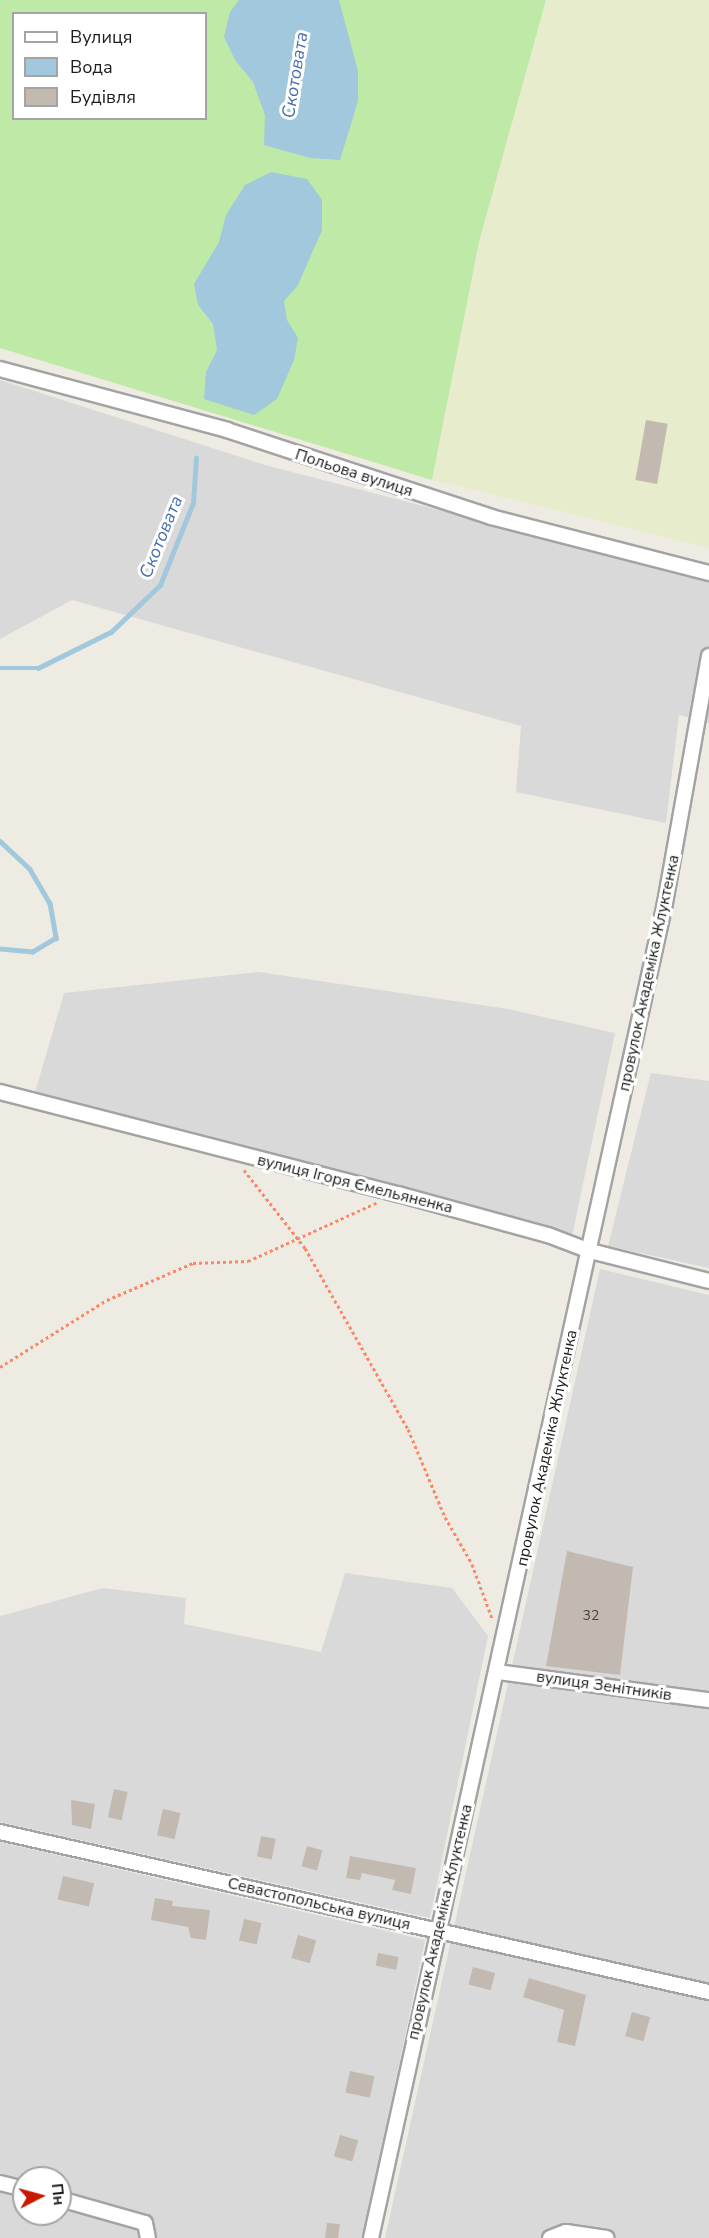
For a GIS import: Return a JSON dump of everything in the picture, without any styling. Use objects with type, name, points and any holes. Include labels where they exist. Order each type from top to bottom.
[{"type":"street","name":"Польова вулиця","points":[[0,369],[227,430],[491,517],[709,573]]},
{"type":"street","name":"провулок Академіка Жлуктенка","points":[[371,2238],[436,1930],[498,1672],[665,903],[709,656]]},
{"type":"street","name":"вулиця Ігоря Ємельяненка","points":[[0,1092],[398,1194],[548,1234],[590,1251],[709,1281]]},
{"type":"street","name":"вулиця Зенітників","points":[[498,1672],[709,1700]]},
{"type":"street","name":"Севастопольська вулиця","points":[[0,1832],[709,1992]]},
{"type":"street","points":[[72,2202],[145,2223],[148,2238]]},
{"type":"street","points":[[550,2238],[566,2232],[607,2238]]},
{"type":"path","points":[[229,1152],[300,1240],[408,1429],[504,1642]]},
{"type":"path","points":[[0,1367],[108,1300],[193,1263],[248,1261],[300,1240],[398,1194]]},
{"type":"shaded area","points":[[0,380],[265,465],[709,580],[709,723],[679,715],[666,823],[516,792],[521,726],[72,600],[0,639]]},
{"type":"shaded area","points":[[259,972],[508,1009],[615,1033],[572,1236],[34,1096],[64,993]]},
{"type":"shaded area","points":[[651,1073],[709,1081],[709,1268],[608,1246]]},
{"type":"shaded area","points":[[600,1269],[709,1295],[709,2238],[385,2238]]},
{"type":"shaded area","points":[[345,1573],[452,1588],[488,1636],[430,1918],[0,1822],[0,1616],[103,1588],[186,1598],[184,1624],[321,1652]]},
{"type":"shaded area","points":[[0,1842],[425,1940],[363,2238],[0,2238]]},
{"type":"green space","points":[[0,0],[546,0],[479,242],[432,480],[0,348]]},
{"type":"green space","points":[[546,0],[709,0],[709,548],[432,480],[479,242]]},
{"type":"water","points":[[239,0],[339,0],[358,71],[358,101],[340,160],[310,158],[264,145],[265,115],[253,82],[235,60],[224,37],[230,12]]},
{"type":"water","points":[[271,172],[307,179],[322,200],[322,230],[298,285],[284,301],[287,320],[298,338],[294,360],[277,399],[254,415],[204,399],[206,372],[217,350],[213,324],[198,305],[194,284],[219,242],[226,215],[245,185]]},
{"type":"building","points":[[646,420],[668,424],[657,484],[635,480]]},
{"type":"building","points":[[567,1551],[633,1567],[620,1675],[546,1666]]},
{"type":"building","points":[[114,1789],[128,1792],[122,1820],[108,1817]]},
{"type":"building","points":[[71,1800],[95,1804],[91,1829],[72,1825]]},
{"type":"building","points":[[163,1809],[181,1813],[174,1839],[157,1835]]},
{"type":"building","points":[[261,1836],[276,1839],[272,1859],[257,1857]]},
{"type":"building","points":[[307,1846],[322,1850],[317,1870],[302,1866]]},
{"type":"building","points":[[350,1856],[416,1868],[411,1894],[392,1890],[395,1880],[362,1873],[360,1880],[346,1878]]},
{"type":"building","points":[[63,1876],[94,1883],[89,1907],[58,1899]]},
{"type":"building","points":[[155,1898],[173,1901],[172,1906],[210,1910],[206,1940],[191,1938],[188,1927],[151,1920]]},
{"type":"building","points":[[244,1919],[262,1923],[257,1944],[239,1940]]},
{"type":"building","points":[[298,1935],[316,1940],[310,1963],[291,1958]]},
{"type":"building","points":[[378,1953],[399,1957],[396,1970],[376,1966]]},
{"type":"building","points":[[473,1967],[495,1973],[491,1990],[468,1984]]},
{"type":"building","points":[[529,1978],[586,1995],[575,2046],[557,2042],[564,2010],[523,1997]]},
{"type":"building","points":[[632,2012],[650,2017],[643,2041],[625,2036]]},
{"type":"building","points":[[350,2071],[374,2076],[370,2098],[345,2093]]},
{"type":"building","points":[[340,2135],[358,2140],[352,2161],[334,2156]]},
{"type":"building","points":[[327,2223],[340,2224],[338,2238],[325,2238]]},
{"type":"waterway","name":"Скотовата","points":[[0,668],[38,668],[111,632],[160,585],[193,503],[196,458]]},
{"type":"waterway","name":"Скотовата","points":[[0,841],[30,869],[50,903],[56,938],[33,952],[0,949]]}]
